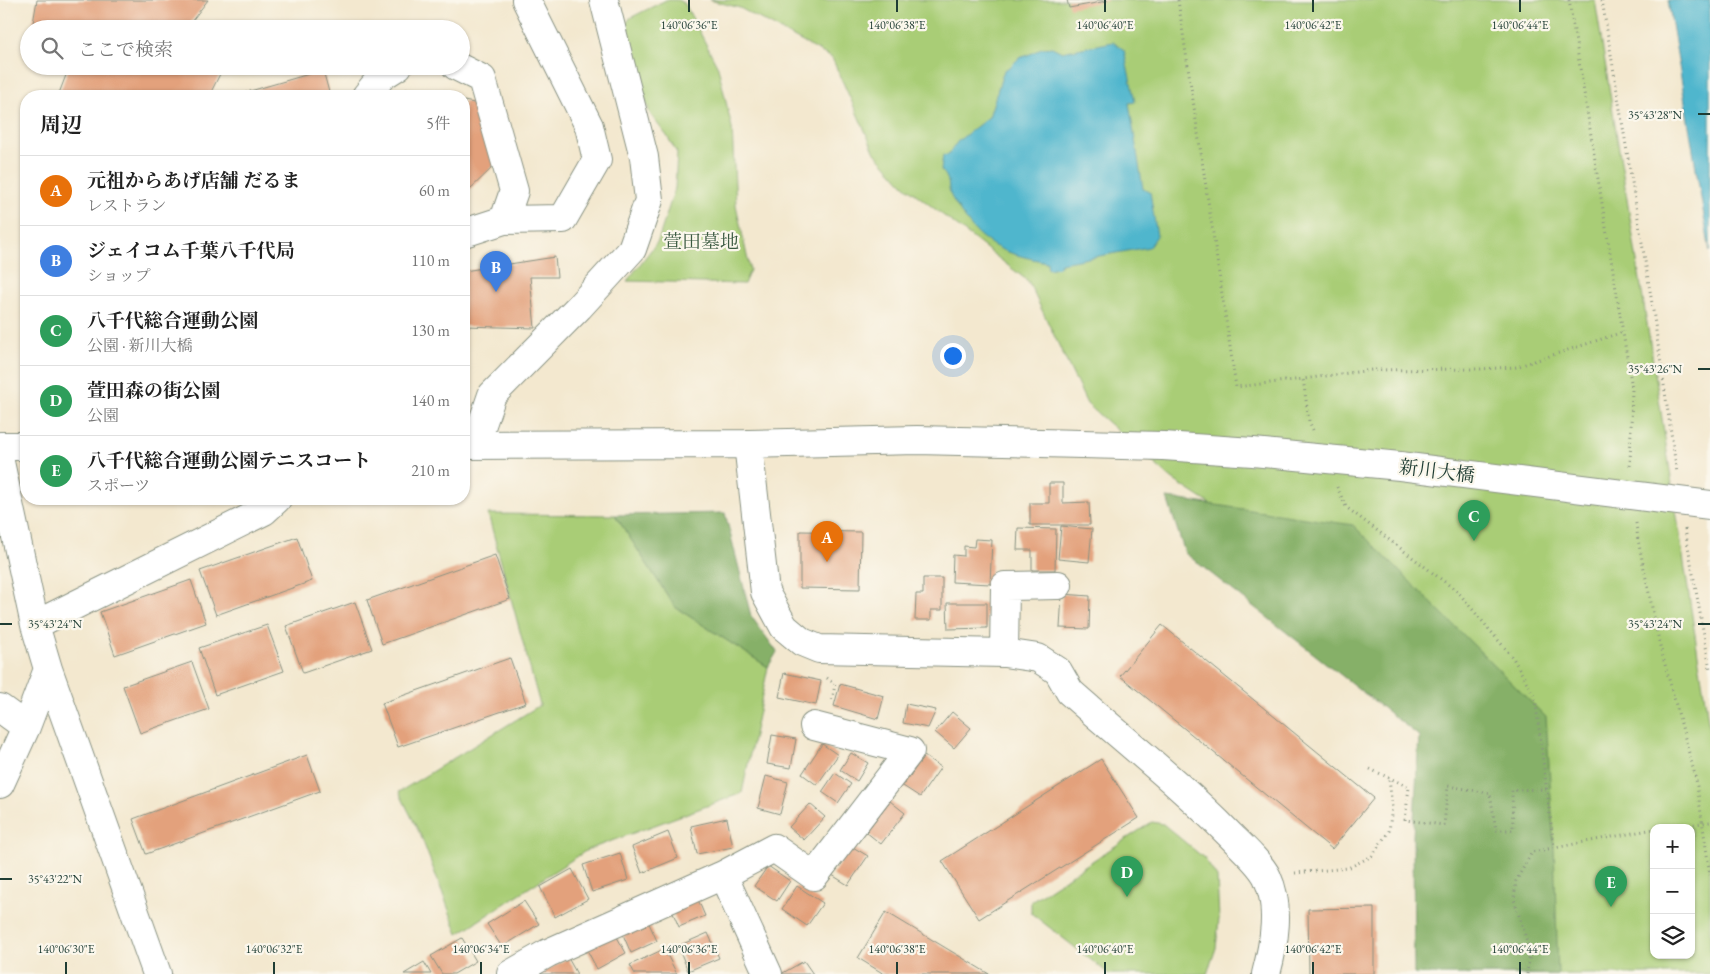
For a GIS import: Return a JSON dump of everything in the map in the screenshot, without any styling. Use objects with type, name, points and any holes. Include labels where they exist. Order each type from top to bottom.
[{"type":"street","points":[[470,231],[504,220],[563,219],[598,160],[589,126],[526,0]]},
{"type":"street","points":[[470,445],[492,395],[579,307],[632,249],[650,200],[644,157],[604,0]]},
{"type":"street","points":[[470,73],[482,79],[514,191],[504,220]]},
{"type":"street","points":[[371,90],[384,75]]},
{"type":"street","name":"新川大橋","points":[[470,445],[748,444],[917,440],[1163,446],[1400,466],[1710,505]]},
{"type":"street","points":[[748,444],[766,592],[784,627],[802,642],[818,649],[1004,653],[1038,658],[1058,671],[1070,692],[1214,819],[1247,852],[1267,876],[1274,901],[1273,946],[1266,974]]},
{"type":"street","points":[[0,446],[20,446]]},
{"type":"street","points":[[0,462],[35,626],[48,669],[157,974]]},
{"type":"street","points":[[35,626],[264,511],[271,505]]},
{"type":"street","points":[[1004,653],[1005,586],[1058,585]]},
{"type":"street","points":[[0,784],[26,727],[48,669]]},
{"type":"street","points":[[0,708],[26,727]]},
{"type":"street","points":[[511,974],[548,952],[723,876],[774,848],[814,876],[910,751],[814,726]]},
{"type":"street","points":[[723,876],[764,973]]},
{"type":"path","points":[[1178,0],[1236,386],[1372,370],[1516,367],[1624,332]]},
{"type":"path","points":[[1569,0],[1632,388],[1631,474]]},
{"type":"path","points":[[1602,0],[1651,297],[1678,478]]},
{"type":"path","points":[[1303,379],[1309,421],[1316,438]]},
{"type":"path","points":[[1334,481],[1346,507],[1458,592],[1514,658],[1535,697],[1554,846]]},
{"type":"path","points":[[1636,521],[1638,540],[1660,646],[1696,779],[1710,875]]},
{"type":"path","points":[[1685,525],[1710,668]]},
{"type":"path","points":[[1370,769],[1409,787],[1405,820],[1444,826],[1448,786],[1490,793],[1496,830],[1513,830],[1512,790],[1547,789]]},
{"type":"path","points":[[1267,876],[1348,868],[1372,856],[1389,831],[1392,807],[1389,778]]},
{"type":"path","points":[[1694,824],[1710,822]]},
{"type":"path","points":[[1527,974],[1530,951],[1514,899],[1516,881],[1532,852],[1554,846],[1650,830]]},
{"type":"green space","name":"萱田墓地","points":[[666,0],[678,0],[685,4],[718,67],[732,128],[736,205],[750,270],[744,284],[627,281],[658,241],[675,188],[677,153],[650,114],[623,29],[630,18]]},
{"type":"green space","points":[[710,0],[1595,0],[1657,386],[1710,735],[1710,974],[1465,974],[1476,856],[1361,603],[1172,479],[1087,404],[1028,281],[904,185],[875,153],[832,58],[740,8]]},
{"type":"green space","points":[[1167,498],[1353,525],[1546,717],[1554,847],[1558,974],[1414,974],[1413,836],[1419,736],[1185,553]]},
{"type":"green space","points":[[725,513],[751,616],[777,652],[768,667],[675,607],[615,515]]},
{"type":"green space","points":[[488,514],[615,515],[675,607],[768,667],[742,793],[587,850],[458,934],[421,836],[399,792],[540,705]]},
{"type":"green space","points":[[1152,822],[1163,824],[1204,858],[1217,877],[1219,919],[1216,948],[1207,974],[1109,974],[1031,913],[1031,901]]},
{"type":"water","points":[[1668,0],[1710,0],[1710,252]]},
{"type":"water","points":[[1113,42],[1124,50],[1135,102],[1129,103],[1143,189],[1150,192],[1157,236],[1149,247],[1061,263],[1058,267],[1048,269],[1047,262],[1002,249],[980,236],[961,214],[950,194],[947,177],[941,170],[943,155],[947,156],[958,141],[989,117],[1004,70],[1019,58],[1041,48],[1052,47],[1062,52]]},
{"type":"building","points":[[37,0],[208,0],[193,20],[34,20]]},
{"type":"building","points":[[1067,0],[1107,0],[1107,1],[1069,8]]},
{"type":"building","points":[[66,75],[220,75],[212,90],[60,90]]},
{"type":"building","points":[[306,75],[324,75],[328,90],[254,90]]},
{"type":"building","points":[[470,102],[479,104],[496,164],[470,189]]},
{"type":"building","points":[[555,257],[557,277],[530,277],[535,328],[470,326],[470,270]]},
{"type":"building","points":[[1049,483],[1063,483],[1063,503],[1089,502],[1090,525],[1030,525],[1030,503],[1049,503]]},
{"type":"building","points":[[1061,526],[1092,529],[1089,562],[1058,559]]},
{"type":"building","points":[[1018,528],[1056,529],[1055,570],[1032,570],[1032,550],[1017,550]]},
{"type":"building","points":[[800,531],[861,532],[860,589],[800,588]]},
{"type":"building","points":[[297,537],[312,581],[216,615],[200,571]]},
{"type":"building","points":[[975,539],[992,540],[990,584],[952,582],[953,555],[964,556],[964,546],[974,547]]},
{"type":"building","points":[[495,555],[510,599],[382,644],[367,600]]},
{"type":"building","points":[[923,578],[942,578],[942,610],[931,610],[931,620],[915,620],[916,594],[923,594]]},
{"type":"building","points":[[191,580],[206,623],[115,655],[100,612]]},
{"type":"building","points":[[1062,594],[1090,596],[1089,629],[1060,628]]},
{"type":"building","points":[[355,602],[372,649],[303,673],[286,626]]},
{"type":"building","points":[[947,603],[987,603],[987,628],[948,629]]},
{"type":"building","points":[[267,625],[284,671],[215,695],[199,648]]},
{"type":"building","points":[[1162,625],[1374,798],[1332,849],[1120,676]]},
{"type":"building","points":[[510,658],[526,703],[398,747],[382,703]]},
{"type":"building","points":[[192,662],[209,709],[140,733],[123,686]]},
{"type":"building","points":[[784,673],[821,681],[816,705],[779,697]]},
{"type":"building","points":[[840,684],[884,696],[878,719],[834,706]]},
{"type":"building","points":[[906,704],[936,710],[928,728],[903,723]]},
{"type":"building","points":[[952,712],[971,728],[954,748],[935,732]]},
{"type":"building","points":[[772,735],[796,739],[791,768],[767,764]]},
{"type":"building","points":[[822,744],[838,755],[817,785],[802,774]]},
{"type":"building","points":[[851,753],[868,763],[857,781],[840,770]]},
{"type":"building","points":[[307,755],[320,791],[146,854],[133,819]]},
{"type":"building","points":[[924,756],[941,767],[920,797],[903,786]]},
{"type":"building","points":[[1101,759],[1139,818],[979,919],[942,861]]},
{"type":"building","points":[[835,773],[851,784],[838,803],[822,792]]},
{"type":"building","points":[[766,776],[788,782],[780,814],[758,808]]},
{"type":"building","points":[[890,801],[905,813],[881,844],[866,832]]},
{"type":"building","points":[[810,804],[825,817],[804,840],[789,827]]},
{"type":"building","points":[[727,818],[733,847],[697,854],[691,826]]},
{"type":"building","points":[[668,832],[678,858],[642,873],[632,847]]},
{"type":"building","points":[[851,846],[868,856],[848,885],[832,875]]},
{"type":"building","points":[[620,853],[628,880],[592,892],[583,865]]},
{"type":"building","points":[[768,866],[790,881],[777,901],[754,886]]},
{"type":"building","points":[[572,869],[588,899],[555,917],[540,887]]},
{"type":"building","points":[[797,886],[823,903],[807,926],[782,909]]},
{"type":"building","points":[[696,895],[705,916],[679,927],[670,906]]},
{"type":"building","points":[[524,901],[539,924],[502,947],[487,924]]},
{"type":"building","points":[[1374,908],[1374,974],[1309,974],[1308,909]]},
{"type":"building","points":[[886,912],[989,974],[884,974],[858,958]]},
{"type":"building","points":[[647,919],[657,941],[631,953],[621,930]]},
{"type":"building","points":[[613,930],[626,953],[597,969],[585,946]]},
{"type":"building","points":[[708,933],[719,958],[688,971],[678,946]]},
{"type":"building","points":[[462,938],[476,961],[454,974],[442,974],[431,956]]},
{"type":"building","points":[[664,949],[677,974],[635,974],[630,965]]},
{"type":"building","points":[[568,958],[577,974],[541,973]]},
{"type":"building","points":[[804,961],[813,974],[781,974]]},
{"type":"building","points":[[424,962],[431,974],[404,974]]},
{"type":"place","name":"ジェイコム千葉八千代局","points":[[496,292]]},
{"type":"place","name":"八千代総合運動公園","points":[[1474,541]]},
{"type":"place","name":"元祖からあげ店舗 だるま","points":[[827,562]]},
{"type":"place","name":"萱田森の街公園","points":[[1127,897]]},
{"type":"place","name":"八千代総合運動公園テニスコート","points":[[1611,907]]}]
